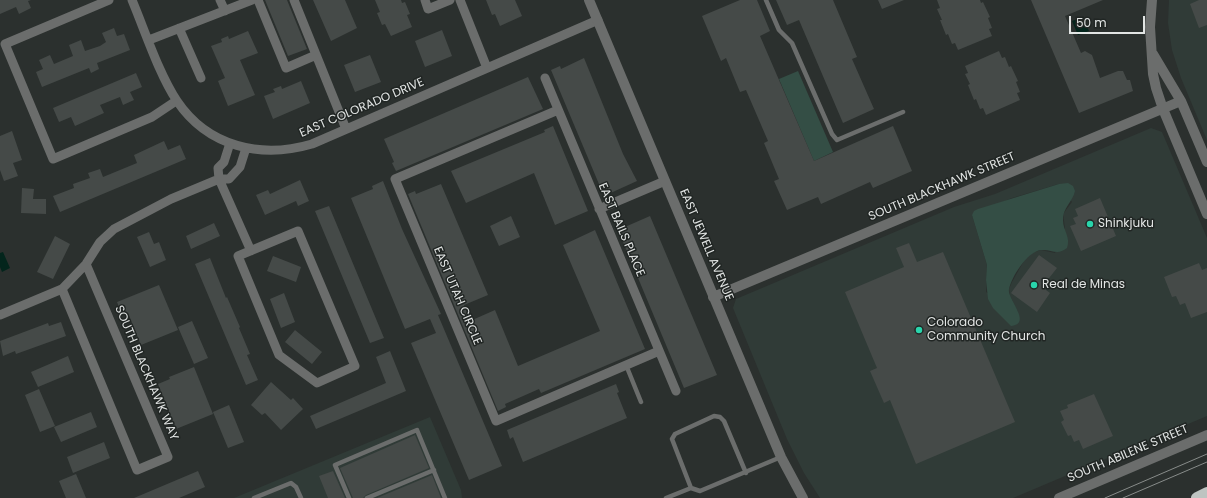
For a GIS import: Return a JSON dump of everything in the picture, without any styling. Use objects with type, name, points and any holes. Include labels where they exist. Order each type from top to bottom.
[{"type":"highway","points":[[1197,498],[1207,493]]},
{"type":"street","points":[[109,0],[5,44],[53,159],[152,117],[176,100]]},
{"type":"street","name":"EAST COLORADO DRIVE","points":[[132,0],[168,85],[176,100],[199,125],[214,135],[230,143],[246,148],[265,151],[295,149],[312,144],[598,20]]},
{"type":"street","points":[[220,0],[224,11]]},
{"type":"street","points":[[149,40],[252,0]]},
{"type":"street","points":[[258,0],[286,68],[316,55]]},
{"type":"street","points":[[294,0],[346,129]]},
{"type":"street","points":[[424,0],[428,9],[450,0]]},
{"type":"street","points":[[460,0],[487,68]]},
{"type":"street","name":"EAST JEWELL AVENUE","points":[[589,0],[781,457],[803,498]]},
{"type":"street","points":[[1152,0],[1150,27],[1153,54],[1153,74],[1162,108],[1207,214]]},
{"type":"street","points":[[179,28],[201,78]]},
{"type":"street","points":[[1153,54],[1181,101],[1207,162]]},
{"type":"street","name":"EAST BAILS PLACE","points":[[545,78],[676,391]]},
{"type":"street","name":"SOUTH BLACKHAWK STREET","points":[[713,297],[1181,101]]},
{"type":"street","name":"EAST UTAH CIRCLE","points":[[558,110],[396,180],[496,421],[659,351]]},
{"type":"street","points":[[230,143],[224,162],[218,168],[219,178],[251,251]]},
{"type":"street","points":[[0,315],[62,289],[86,264],[100,242],[114,229],[171,199],[219,178],[229,178],[240,167],[246,148]]},
{"type":"street","points":[[599,209],[665,181]]},
{"type":"street","points":[[298,231],[355,366],[317,383],[279,355],[238,256],[251,251],[298,231]]},
{"type":"street","name":"SOUTH BLACKHAWK WAY","points":[[62,289],[137,470],[168,457],[86,264]]},
{"type":"street","name":"SOUTH ABILENE STREET","points":[[1059,498],[1207,435]]},
{"type":"lane","points":[[766,0],[779,30],[792,43],[832,134],[837,140],[903,112]]},
{"type":"lane","points":[[626,365],[641,402]]},
{"type":"lane","points":[[746,473],[724,421],[720,417],[714,416],[675,434],[672,440],[691,488],[700,492],[746,473],[781,457]]},
{"type":"lane","points":[[349,498],[335,465],[417,430],[445,498]]},
{"type":"lane","points":[[367,498],[434,470]]},
{"type":"lane","points":[[254,498],[292,482],[301,498]]},
{"type":"lane","points":[[666,498],[691,488]]},
{"type":"shaded area","points":[[1169,0],[1207,0],[1207,140],[1181,78],[1172,50],[1168,23]]},
{"type":"shaded area","points":[[1083,17],[1089,31],[1078,35],[1072,21]]},
{"type":"shaded area","points":[[798,71],[833,152],[814,161],[779,79]]},
{"type":"shaded area","points":[[1151,128],[1162,132],[1207,238],[1207,416],[1013,498],[820,498],[804,473],[787,439],[733,308],[736,299],[954,207],[995,194]],"holes":[[[1059,184],[1072,202],[1063,214],[1065,228],[1055,253],[1041,250],[1032,253],[1025,259],[1012,282],[1009,289],[1010,296],[1018,312],[986,292],[987,265],[972,215],[1012,198]]]},
{"type":"shaded area","points":[[1068,183],[1073,186],[1075,191],[1063,216],[1063,224],[1068,241],[1067,248],[1060,252],[1041,250],[1031,255],[1021,265],[1013,278],[1009,289],[1009,293],[1018,310],[1020,321],[1011,326],[993,308],[988,299],[986,280],[987,265],[972,215],[974,211],[978,209],[1059,184]]},
{"type":"shaded area","points":[[3,252],[10,268],[2,272],[0,267],[0,253]]},
{"type":"shaded area","points":[[430,417],[461,490],[462,498],[234,498]]},
{"type":"building","points":[[0,0],[31,0],[28,1],[31,8],[19,14],[16,7],[0,14]]},
{"type":"building","points":[[265,0],[287,0],[307,49],[288,56]]},
{"type":"building","points":[[313,0],[345,0],[357,28],[331,41]]},
{"type":"building","points":[[375,0],[401,0],[402,3],[405,2],[410,14],[407,15],[412,27],[391,36],[385,24],[382,25],[377,13],[380,12]]},
{"type":"building","points":[[486,0],[515,0],[522,16],[500,26],[495,14],[492,15]]},
{"type":"building","points":[[740,0],[757,0],[770,31],[760,36],[814,161],[893,126],[912,171],[873,188],[870,182],[821,204],[818,197],[787,210],[774,181],[779,179],[764,143],[768,141],[746,90],[740,92],[726,58],[721,61],[702,16]]},
{"type":"building","points":[[776,0],[833,0],[857,57],[852,59],[874,109],[843,123],[799,20],[787,25]]},
{"type":"building","points":[[878,0],[904,0],[882,9]]},
{"type":"building","points":[[937,0],[980,0],[981,3],[983,2],[990,17],[988,18],[992,28],[989,29],[992,36],[958,50],[955,43],[952,44],[948,34],[946,35],[937,9],[940,8]]},
{"type":"building","points":[[1031,0],[1103,0],[1065,16],[1081,53],[1085,51],[1092,55],[1100,78],[1118,71],[1123,71],[1127,80],[1130,80],[1133,91],[1079,113]]},
{"type":"building","points":[[1199,0],[1207,0],[1207,25],[1199,28],[1190,4]]},
{"type":"building","points":[[114,28],[117,36],[124,34],[130,50],[97,63],[99,69],[91,73],[89,68],[42,87],[36,72],[43,69],[39,60],[50,55],[54,64],[73,56],[69,45],[81,40],[85,51],[100,46],[106,42],[102,33]]},
{"type":"building","points":[[442,30],[452,56],[425,67],[415,41]]},
{"type":"building","points":[[248,31],[258,53],[240,60],[255,95],[228,106],[218,81],[225,78],[211,46],[222,42],[221,39],[228,36],[229,39]]},
{"type":"building","points":[[999,51],[1002,58],[1005,57],[1009,67],[1011,66],[1018,81],[1016,82],[1020,92],[1017,93],[1020,100],[986,115],[983,108],[980,109],[976,99],[974,100],[968,85],[970,84],[965,74],[968,73],[965,66]]},
{"type":"building","points":[[370,55],[381,82],[355,92],[344,65]]},
{"type":"building","points":[[584,58],[623,154],[637,181],[604,196],[551,70],[560,66],[561,69]]},
{"type":"building","points":[[136,73],[142,87],[130,92],[134,100],[123,105],[120,97],[100,105],[104,113],[75,126],[71,117],[59,122],[53,108]]},
{"type":"building","points":[[528,77],[543,109],[396,171],[392,163],[394,162],[384,139]]},
{"type":"building","points":[[301,81],[310,103],[273,119],[264,96],[275,92],[273,89],[281,86],[282,89]]},
{"type":"building","points":[[553,126],[588,211],[555,225],[534,173],[466,203],[451,171],[545,132],[544,130]]},
{"type":"building","points":[[12,131],[22,160],[13,163],[18,176],[4,181],[0,170],[0,136]]},
{"type":"building","points":[[164,141],[168,150],[180,145],[186,159],[60,212],[53,196],[74,188],[73,184],[90,178],[88,173],[100,169],[103,177],[137,163],[134,155]]},
{"type":"building","points":[[300,180],[309,201],[298,206],[296,201],[265,215],[256,195],[268,190],[270,194]]},
{"type":"building","points":[[383,181],[402,229],[441,314],[438,315],[502,466],[469,480],[411,343],[436,333],[430,319],[405,329],[351,198],[373,189],[372,186]]},
{"type":"building","points":[[441,184],[488,295],[464,305],[470,321],[495,310],[518,366],[600,331],[563,245],[595,230],[645,349],[541,393],[539,389],[505,404],[506,407],[498,411],[408,194],[415,191],[416,194]]},
{"type":"building","points":[[22,188],[34,189],[33,199],[46,199],[46,214],[21,213]]},
{"type":"building","points":[[1100,198],[1116,236],[1081,251],[1070,226],[1076,224],[1073,218],[1078,216],[1075,209]]},
{"type":"building","points":[[329,206],[384,338],[370,343],[315,211]]},
{"type":"building","points":[[511,216],[520,237],[499,246],[490,226]]},
{"type":"building","points":[[650,216],[717,375],[684,388],[618,230]]},
{"type":"building","points":[[214,223],[220,236],[191,249],[186,236]]},
{"type":"building","points":[[149,232],[154,244],[159,242],[166,260],[150,267],[137,237]]},
{"type":"building","points":[[55,236],[70,244],[53,279],[37,272]]},
{"type":"building","name":"Colorado Community Church","points":[[909,243],[917,262],[943,252],[1015,422],[916,464],[890,400],[884,403],[870,371],[877,368],[845,292],[904,267],[896,248]]},
{"type":"building","points":[[1039,255],[1057,268],[1042,287],[1050,293],[1037,312],[1011,293]]},
{"type":"building","points":[[273,256],[301,267],[296,282],[267,271]]},
{"type":"building","points":[[210,258],[226,298],[227,297],[240,327],[239,328],[250,354],[247,355],[258,380],[246,385],[195,264]]},
{"type":"building","points":[[1199,263],[1202,270],[1207,268],[1207,312],[1191,318],[1185,303],[1180,305],[1176,296],[1172,297],[1164,277]]},
{"type":"building","points":[[159,285],[178,330],[141,345],[128,313],[122,315],[117,302]]},
{"type":"building","points":[[284,293],[295,322],[281,328],[270,299]]},
{"type":"building","points":[[192,321],[208,358],[194,364],[178,327]]},
{"type":"building","points":[[61,322],[66,336],[16,354],[15,351],[3,356],[0,341],[48,323],[49,326]]},
{"type":"building","points":[[295,330],[322,352],[312,364],[285,342]]},
{"type":"building","points":[[390,351],[406,391],[316,429],[310,416],[386,383],[376,357]]},
{"type":"building","points":[[68,356],[74,372],[38,387],[31,372]]},
{"type":"building","points":[[194,367],[213,414],[176,429],[158,384],[170,379],[169,377]]},
{"type":"building","points":[[271,382],[291,400],[293,398],[303,409],[281,430],[265,413],[262,415],[251,405]]},
{"type":"building","points":[[616,384],[619,392],[617,393],[627,418],[523,462],[513,437],[510,439],[507,430]]},
{"type":"building","points":[[39,389],[55,426],[40,432],[25,395]]},
{"type":"building","points":[[1094,394],[1113,436],[1083,449],[1079,440],[1074,442],[1071,435],[1068,436],[1061,422],[1064,420],[1060,411],[1068,408],[1067,405]]},
{"type":"building","points":[[229,405],[244,442],[228,448],[213,412]]},
{"type":"building","points":[[91,412],[97,427],[61,442],[54,427]]},
{"type":"building","points":[[415,435],[429,468],[366,495],[363,498],[353,498],[340,468]]},
{"type":"building","points":[[104,442],[110,458],[73,473],[67,457]]},
{"type":"building","points":[[198,471],[205,487],[179,498],[134,498]]},
{"type":"building","points":[[333,471],[345,498],[328,498],[319,476]]},
{"type":"building","points":[[76,474],[86,498],[66,498],[59,481]]},
{"type":"building","points":[[432,475],[441,498],[377,498]]},
{"type":"tram line","points":[[1105,498],[1207,454]]},
{"type":"tram line","points":[[1123,498],[1207,462]]},
{"type":"place","name":"Shinkjuku","points":[[1090,224]]},
{"type":"place","name":"Real de Minas","points":[[1034,285]]},
{"type":"place","name":"Colorado Community Church","points":[[919,330]]}]
